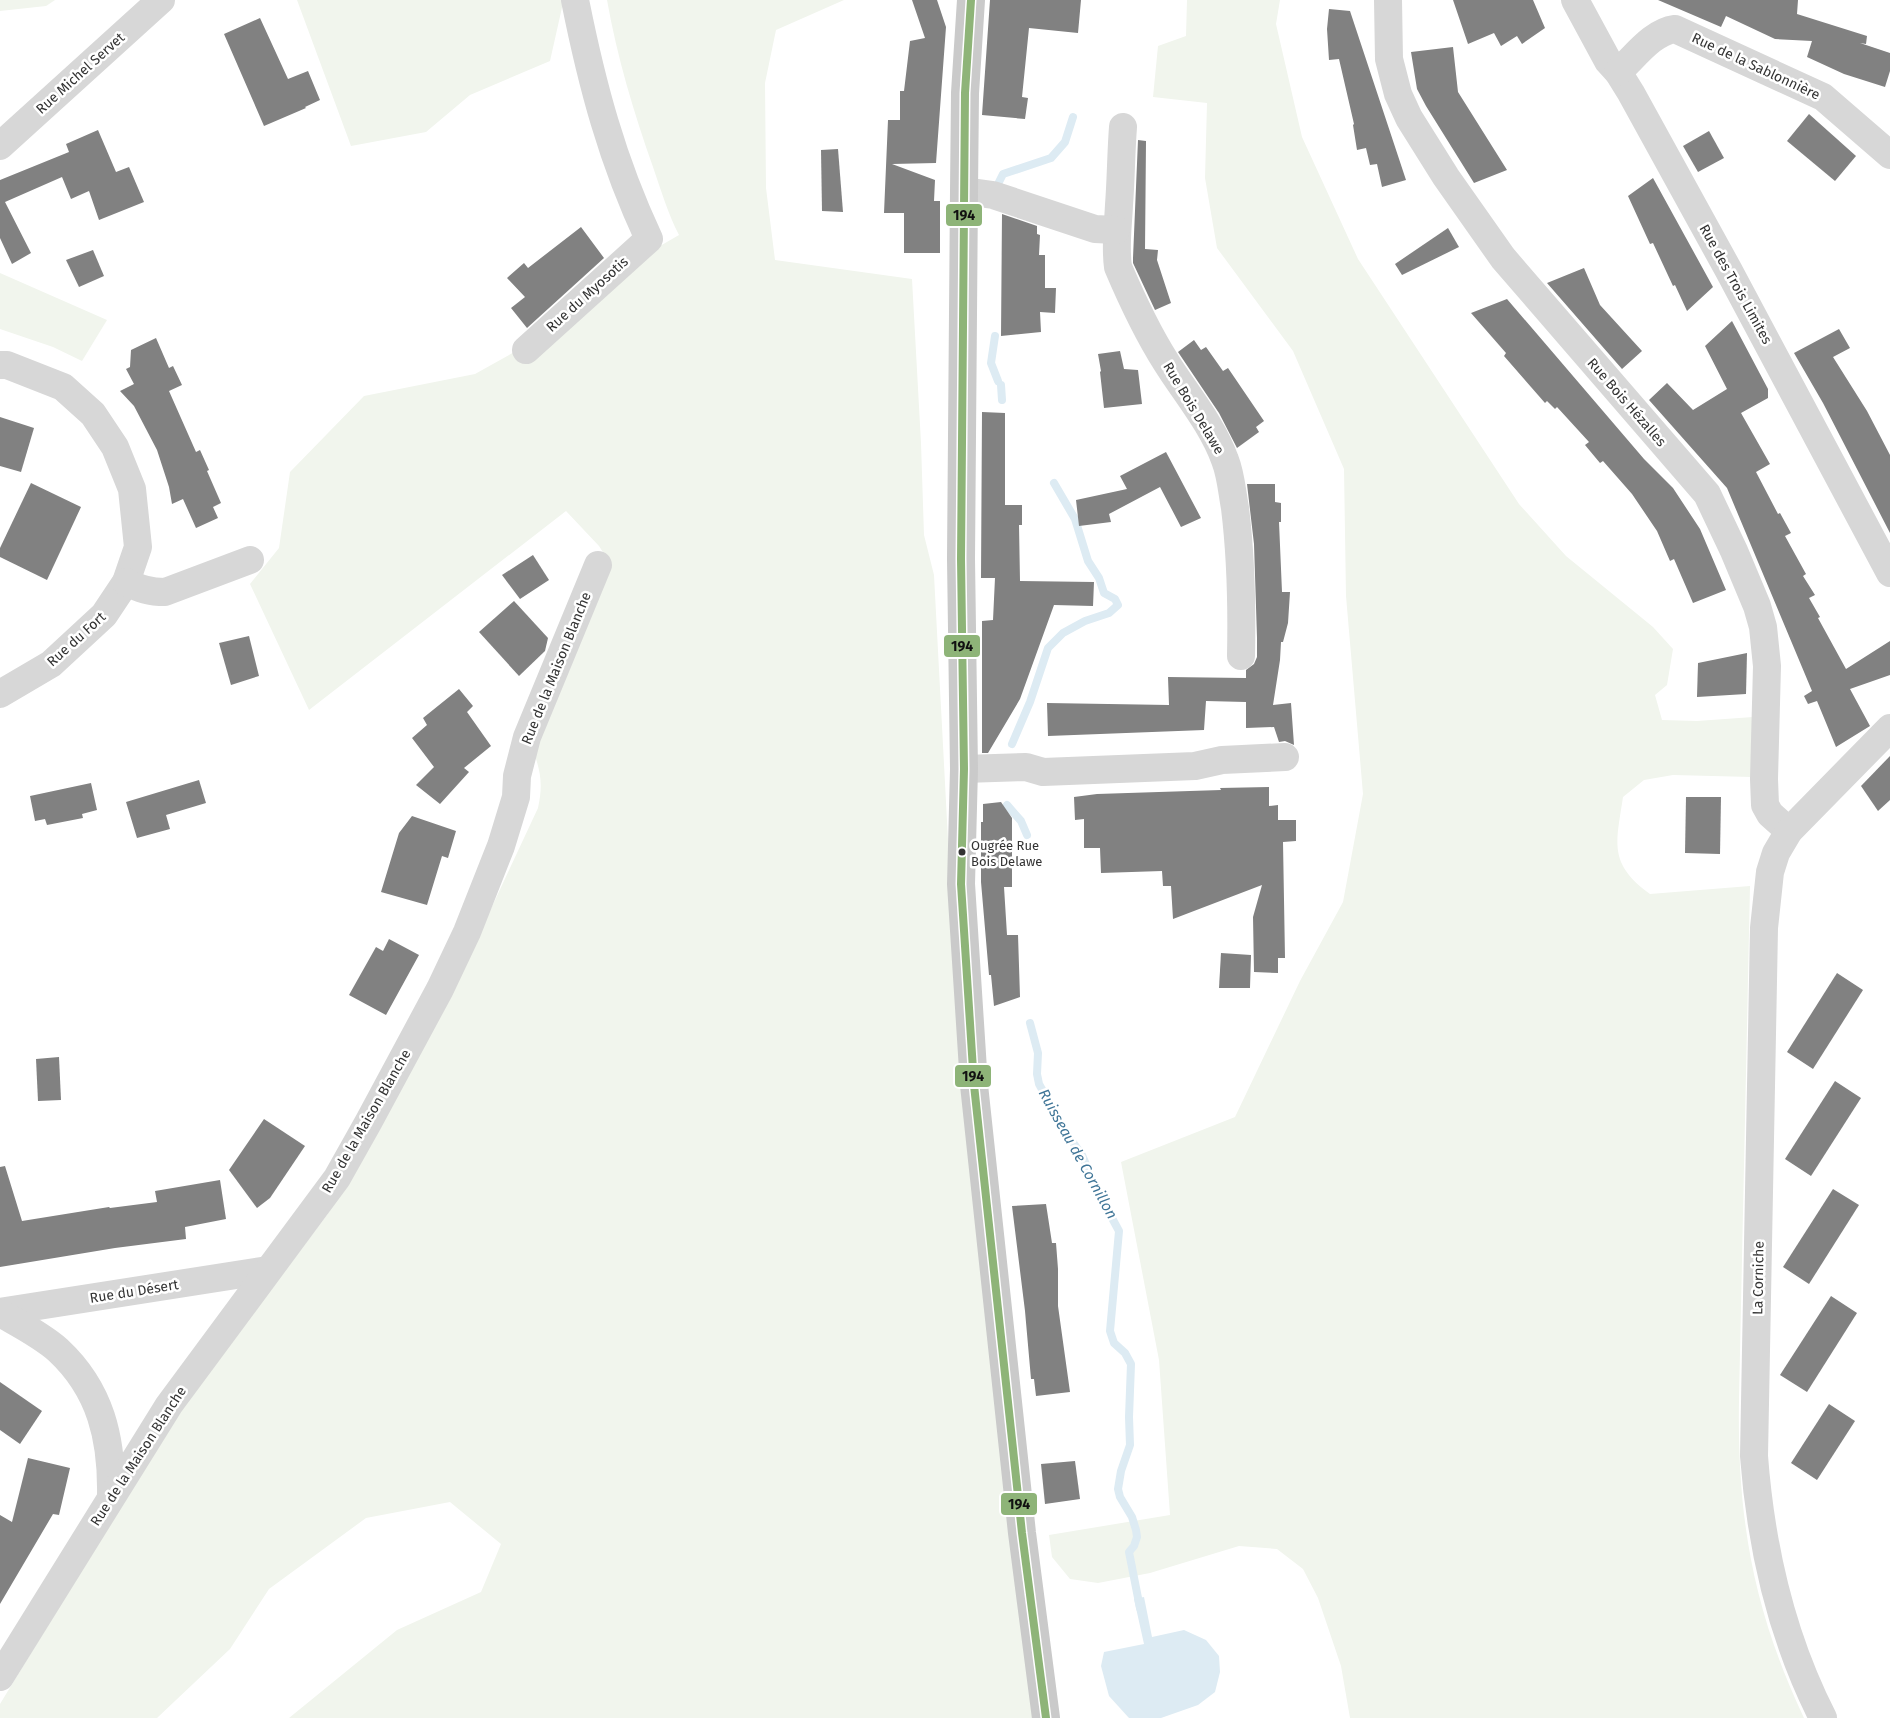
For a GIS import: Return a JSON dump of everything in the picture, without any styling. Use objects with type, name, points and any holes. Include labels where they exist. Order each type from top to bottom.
[{"type":"main road","points":[[971,0],[965,93],[961,550],[964,769],[961,884],[974,1085],[1021,1523],[1046,1718]]},
{"type":"street","name":"Rue Michel Servet","points":[[0,146],[161,0]]},
{"type":"street","name":"Rue du Myosotis","points":[[526,350],[649,239],[630,198],[603,121],[593,86],[575,0]]},
{"type":"street","name":"Rue Bois Hézalles","points":[[1388,0],[1389,59],[1398,94],[1408,118],[1446,177],[1503,258],[1706,494],[1717,514],[1757,606],[1763,627],[1767,666],[1765,805],[1770,814],[1790,831]]},
{"type":"street","name":"Rue des Trois Limites","points":[[1575,0],[1608,61],[1618,72],[1730,271],[1890,573]]},
{"type":"street","name":"Rue de la Sablonnière","points":[[1618,72],[1657,35],[1665,30],[1675,29],[1823,97],[1890,155]]},
{"type":"street","name":"Rue Bois Delawe","points":[[1123,127],[1116,230],[1118,267],[1141,318],[1167,363],[1220,446],[1226,461],[1231,479],[1238,531],[1241,656]]},
{"type":"street","points":[[964,191],[993,195],[1095,229],[1116,230]]},
{"type":"street","name":"Rue du Fort","points":[[0,365],[7,365],[63,387],[93,414],[115,447],[132,489],[138,547],[126,582],[104,615],[51,664],[0,694]]},
{"type":"street","points":[[126,582],[152,592],[165,592],[250,560]]},
{"type":"street","name":"Rue de la Maison Blanche","points":[[0,1678],[168,1405],[337,1178],[440,989],[467,932],[501,846],[516,797],[517,776],[526,737],[598,565]]},
{"type":"street","name":"La Corniche","points":[[1823,1718],[1807,1686],[1774,1592],[1757,1492],[1754,1456],[1764,928],[1770,872],[1776,853],[1790,831],[1890,728]]},
{"type":"street","points":[[964,769],[1026,767],[1043,772],[1195,766],[1222,760],[1285,757]]},
{"type":"street","name":"Rue du Désert","points":[[0,1313],[268,1270]]},
{"type":"street","name":"Rue du Désert","points":[[0,1313],[57,1349],[89,1387],[100,1412],[107,1436],[112,1466],[111,1495]]},
{"type":"shaded area","points":[[0,0],[55,0],[46,6],[0,11]]},
{"type":"shaded area","points":[[297,0],[562,0],[563,3],[550,61],[470,95],[426,132],[351,146]]},
{"type":"shaded area","points":[[607,0],[844,0],[776,30],[765,83],[766,188],[775,260],[912,279],[924,535],[934,575],[961,1086],[1033,1718],[289,1718],[397,1630],[481,1592],[501,1544],[450,1502],[366,1518],[269,1589],[230,1649],[157,1718],[0,1718],[0,1704],[175,1417],[327,1215],[366,1153],[475,943],[538,808],[540,779],[533,750],[608,560],[599,546],[566,511],[309,710],[250,584],[279,548],[290,472],[364,396],[475,374],[518,350],[641,257],[679,235],[671,219],[633,105],[621,64]]},
{"type":"shaded area","points":[[1187,0],[1280,0],[1276,24],[1302,137],[1358,259],[1519,504],[1566,556],[1653,627],[1673,649],[1667,685],[1655,695],[1662,720],[1697,721],[1753,717],[1752,777],[1673,775],[1644,780],[1623,797],[1617,840],[1621,862],[1627,872],[1636,883],[1650,894],[1750,886],[1739,1399],[1741,1484],[1745,1524],[1760,1601],[1786,1678],[1804,1718],[1350,1718],[1341,1666],[1318,1598],[1303,1569],[1277,1549],[1239,1546],[1150,1573],[1098,1583],[1070,1579],[1052,1557],[1049,1535],[1170,1515],[1159,1360],[1121,1162],[1235,1117],[1300,981],[1343,902],[1363,794],[1346,596],[1344,469],[1293,351],[1217,248],[1205,178],[1207,103],[1153,97],[1158,46],[1186,36]]},
{"type":"shaded area","points":[[0,273],[107,320],[82,361],[53,347],[0,329]]},
{"type":"shaded area","points":[[1144,1597],[1152,1637],[1184,1630],[1206,1640],[1219,1656],[1220,1672],[1215,1692],[1198,1705],[1161,1718],[1129,1718],[1109,1696],[1101,1666],[1104,1652],[1144,1644],[1134,1599]]},
{"type":"building","points":[[912,0],[937,0],[946,27],[936,163],[892,164],[935,180],[934,201],[940,201],[940,253],[904,253],[904,213],[884,213],[888,120],[900,120],[900,91],[904,91],[910,41],[925,38]]},
{"type":"building","points":[[990,0],[1081,0],[1078,33],[1029,28],[1022,97],[1028,98],[1025,119],[982,115]]},
{"type":"building","points":[[1453,0],[1533,0],[1545,28],[1522,44],[1517,36],[1501,46],[1494,33],[1468,44]]},
{"type":"building","points":[[1658,0],[1798,0],[1797,14],[1867,36],[1866,44],[1860,43],[1890,53],[1890,71],[1885,87],[1844,74],[1807,57],[1812,41],[1775,39],[1726,16],[1721,27]]},
{"type":"building","points":[[1329,9],[1350,11],[1406,180],[1382,187],[1377,164],[1370,165],[1366,148],[1357,150],[1354,124],[1339,59],[1329,60],[1327,29]]},
{"type":"building","points":[[260,18],[288,79],[308,71],[320,100],[264,126],[224,34]]},
{"type":"building","points":[[1453,47],[1458,92],[1507,170],[1474,183],[1417,89],[1411,52]]},
{"type":"building","points":[[1809,114],[1856,156],[1835,181],[1787,141]]},
{"type":"building","points":[[98,130],[116,172],[129,167],[144,202],[99,220],[89,191],[71,199],[62,177],[5,202],[31,253],[12,264],[0,238],[0,180],[69,152],[66,144]]},
{"type":"building","points":[[1709,131],[1724,158],[1698,172],[1683,146]]},
{"type":"building","points":[[1138,140],[1146,141],[1145,249],[1158,250],[1157,260],[1171,303],[1155,310],[1133,263]]},
{"type":"building","points":[[838,149],[843,212],[822,211],[821,150]]},
{"type":"building","points":[[1653,178],[1713,287],[1687,311],[1653,243],[1650,244],[1628,196]]},
{"type":"building","points":[[1002,214],[1037,226],[1037,234],[1040,235],[1039,255],[1045,255],[1045,288],[1056,288],[1055,313],[1040,312],[1041,332],[1001,336]]},
{"type":"building","points":[[581,227],[604,258],[527,328],[511,308],[525,297],[507,278],[524,263],[528,268]]},
{"type":"building","points":[[1448,228],[1459,247],[1402,275],[1395,264]]},
{"type":"building","points":[[93,250],[104,276],[79,287],[66,260]]},
{"type":"building","points":[[1584,268],[1600,305],[1642,351],[1622,369],[1547,283]]},
{"type":"building","points":[[1507,299],[1644,459],[1673,488],[1700,529],[1726,590],[1693,603],[1674,559],[1670,561],[1657,531],[1632,494],[1603,461],[1600,463],[1585,445],[1589,442],[1557,407],[1555,409],[1547,401],[1545,403],[1504,356],[1506,353],[1471,313]]},
{"type":"building","points":[[1732,321],[1768,389],[1768,398],[1741,413],[1770,464],[1756,472],[1778,514],[1780,513],[1791,533],[1785,536],[1806,574],[1803,576],[1815,595],[1809,598],[1820,617],[1818,618],[1846,669],[1890,641],[1890,675],[1850,689],[1870,726],[1836,747],[1817,701],[1808,704],[1804,696],[1812,691],[1727,488],[1649,400],[1667,383],[1693,410],[1727,389],[1705,346]]},
{"type":"building","points":[[1839,329],[1850,348],[1833,357],[1867,411],[1890,455],[1890,533],[1823,403],[1794,353]]},
{"type":"building","points":[[156,338],[169,368],[173,366],[182,385],[169,391],[196,452],[200,450],[221,503],[213,507],[218,518],[196,528],[183,499],[172,504],[169,487],[157,450],[134,406],[120,391],[134,384],[126,369],[130,367],[131,350]]},
{"type":"building","points":[[1194,340],[1201,350],[1206,347],[1223,371],[1228,368],[1264,421],[1256,427],[1259,432],[1237,448],[1219,413],[1178,352]]},
{"type":"building","points":[[1120,351],[1124,369],[1138,370],[1142,404],[1104,408],[1098,354]]},
{"type":"building","points":[[982,412],[1005,413],[1005,505],[1022,505],[1022,525],[1019,525],[1020,581],[1094,582],[1093,606],[1054,605],[1020,699],[988,753],[982,753],[982,621],[993,620],[995,578],[981,578]]},
{"type":"building","points":[[0,417],[34,428],[21,472],[0,466]]},
{"type":"building","points":[[1166,452],[1201,518],[1181,527],[1160,487],[1109,514],[1111,522],[1079,526],[1076,500],[1127,489],[1120,476]]},
{"type":"building","points":[[31,483],[81,507],[47,580],[0,557],[0,548]]},
{"type":"building","points":[[1247,484],[1275,484],[1275,502],[1281,503],[1281,522],[1279,522],[1282,592],[1290,592],[1288,623],[1283,642],[1281,642],[1273,705],[1291,703],[1294,745],[1285,741],[1279,742],[1274,727],[1246,728],[1246,702],[1206,701],[1204,730],[1048,736],[1047,703],[1169,705],[1168,677],[1246,678],[1246,670],[1254,664],[1257,657],[1254,544]]},
{"type":"building","points":[[533,555],[549,580],[520,599],[502,575]]},
{"type":"building","points":[[514,601],[548,638],[545,651],[519,676],[479,632]]},
{"type":"building","points":[[249,636],[259,676],[231,685],[219,643]]},
{"type":"building","points":[[1747,653],[1746,694],[1697,697],[1698,663]]},
{"type":"building","points":[[459,689],[473,706],[467,712],[491,746],[464,768],[469,772],[440,804],[416,785],[434,767],[412,738],[427,725],[423,718]]},
{"type":"building","points":[[1890,756],[1890,800],[1878,811],[1861,786]]},
{"type":"building","points":[[199,780],[206,803],[166,815],[170,829],[137,838],[126,802]]},
{"type":"building","points":[[91,783],[97,810],[82,814],[83,818],[47,825],[45,819],[35,821],[30,796]]},
{"type":"building","points":[[1269,787],[1269,806],[1278,805],[1278,820],[1296,820],[1296,841],[1283,842],[1285,958],[1278,958],[1278,973],[1254,972],[1253,917],[1262,885],[1173,919],[1171,886],[1163,886],[1162,871],[1101,873],[1100,848],[1084,848],[1084,819],[1075,820],[1074,797],[1097,794]]},
{"type":"building","points":[[1686,797],[1721,797],[1720,854],[1685,853]]},
{"type":"building","points":[[1001,802],[1012,818],[1012,887],[1004,887],[1007,935],[1018,935],[1020,997],[994,1006],[991,975],[989,975],[981,882],[981,822],[983,822],[983,804]]},
{"type":"building","points":[[412,816],[456,831],[448,858],[442,856],[427,905],[381,892],[399,833]]},
{"type":"building","points":[[389,939],[419,955],[386,1015],[349,995],[376,947],[383,951]]},
{"type":"building","points":[[1221,953],[1251,955],[1250,988],[1219,988]]},
{"type":"building","points":[[1837,973],[1863,990],[1813,1069],[1787,1052]]},
{"type":"building","points":[[59,1057],[61,1100],[38,1101],[36,1059]]},
{"type":"building","points":[[1835,1081],[1861,1098],[1811,1176],[1785,1159]]},
{"type":"building","points":[[264,1119],[305,1146],[270,1198],[257,1208],[229,1170]]},
{"type":"building","points":[[5,1166],[22,1221],[109,1207],[157,1202],[155,1191],[220,1180],[226,1219],[185,1227],[186,1239],[115,1248],[0,1267],[0,1167]]},
{"type":"building","points":[[1833,1189],[1859,1205],[1809,1284],[1783,1267]]},
{"type":"building","points":[[1046,1204],[1052,1243],[1056,1243],[1058,1306],[1070,1392],[1036,1396],[1034,1379],[1031,1379],[1012,1206]]},
{"type":"building","points":[[1831,1296],[1857,1313],[1807,1392],[1780,1375]]},
{"type":"building","points":[[0,1382],[42,1411],[20,1444],[0,1430]]},
{"type":"building","points":[[1829,1404],[1855,1421],[1817,1480],[1791,1463]]},
{"type":"building","points":[[28,1458],[70,1468],[59,1515],[53,1514],[0,1604],[0,1515],[12,1522]]},
{"type":"building","points":[[1075,1461],[1080,1499],[1045,1504],[1041,1464]]},
{"type":"waterway","name":"Ruisseau de Cornillon","points":[[998,184],[1003,174],[1051,158],[1065,142],[1073,117]]},
{"type":"waterway","name":"Ruisseau de Cornillon","points":[[995,336],[991,363],[998,381]]},
{"type":"waterway","name":"Ruisseau de Cornillon","points":[[1001,385],[1002,400]]},
{"type":"waterway","name":"Ruisseau de Cornillon","points":[[1012,744],[1030,702],[1048,648],[1063,633],[1085,621],[1109,613],[1118,605],[1115,599],[1104,593],[1099,578],[1088,561],[1075,519],[1054,483]]},
{"type":"waterway","name":"Ruisseau de Cornillon","points":[[1007,805],[1021,821],[1027,835]]},
{"type":"waterway","name":"Ruisseau de Cornillon","points":[[1030,1023],[1038,1053],[1037,1074],[1039,1084],[1067,1134],[1082,1155],[1099,1194],[1119,1231],[1110,1331],[1114,1343],[1125,1353],[1131,1364],[1130,1445],[1121,1471],[1118,1489],[1120,1497],[1132,1517],[1136,1530],[1137,1537],[1134,1546],[1129,1552],[1140,1608]]},
{"type":"transit line","name":"194","points":[[971,0],[965,93],[961,559],[964,769],[961,884],[974,1085],[1022,1533],[1046,1718]]},
{"type":"place","name":"Ougrée Rue Bois Delawe","points":[[962,852]]}]
